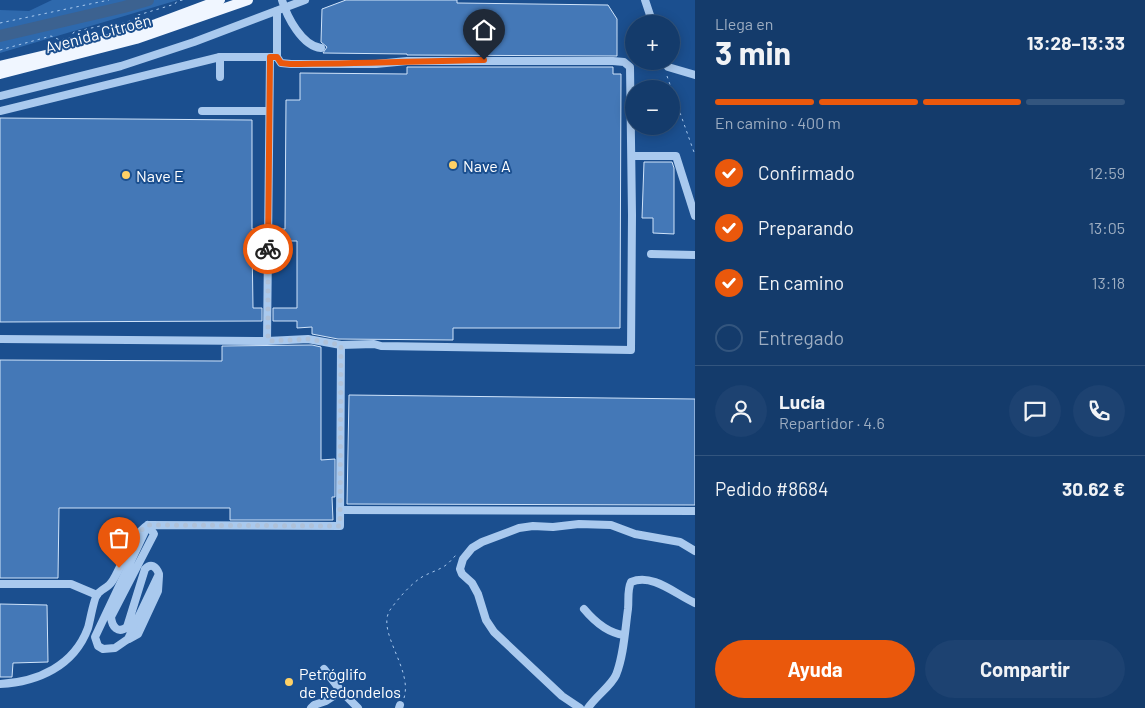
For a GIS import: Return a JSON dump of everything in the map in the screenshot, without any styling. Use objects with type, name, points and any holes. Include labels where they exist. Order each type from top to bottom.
[{"type":"main road","name":"Avenida Citroën","points":[[0,66],[96,43],[156,24],[220,0]]},
{"type":"main road","name":"Avenida Citroën","points":[[0,74],[136,39],[248,0]]},
{"type":"street","points":[[268,341],[269,111],[273,57],[282,0]]},
{"type":"street","points":[[0,96],[121,66],[194,42],[305,0]]},
{"type":"street","points":[[645,0],[650,15]]},
{"type":"street","points":[[281,10],[294,27],[314,47],[321,48]]},
{"type":"street","points":[[220,57],[220,77]]},
{"type":"street","points":[[0,111],[220,57],[273,57],[281,63],[290,64],[543,60],[624,62],[630,67],[632,77],[631,350],[341,345],[308,339],[268,341],[0,339]]},
{"type":"street","points":[[680,69],[695,75]]},
{"type":"street","points":[[202,111],[269,111]]},
{"type":"street","points":[[632,156],[676,156],[695,216]]},
{"type":"street","points":[[651,254],[695,255]]},
{"type":"street","points":[[0,684],[38,678],[60,666],[76,650],[88,630],[97,595],[111,584],[128,551],[143,528],[148,525],[340,526],[341,345]]},
{"type":"street","points":[[340,510],[695,511]]},
{"type":"street","points":[[580,708],[562,696],[494,632],[486,620],[472,582],[462,574],[460,569],[463,559],[472,548],[482,542],[519,528],[579,524],[611,525],[635,534],[680,542],[695,551]]},
{"type":"street","points":[[148,525],[154,534],[111,617],[117,630],[124,630],[127,627],[144,569],[152,566],[157,568],[159,574],[128,640],[115,648],[103,649],[98,646],[95,637],[148,525]]},
{"type":"street","points":[[588,708],[615,677],[620,660],[631,582],[642,579],[652,580],[695,603]]},
{"type":"street","points":[[0,584],[71,584],[97,595]]},
{"type":"street","points":[[584,609],[590,616],[614,634],[624,635]]},
{"type":"street","points":[[324,669],[341,691],[358,708]]},
{"type":"street","points":[[311,708],[341,691]]},
{"type":"path","points":[[0,23],[109,0]]},
{"type":"path","points":[[0,50],[51,36],[60,40],[70,38],[74,32],[100,26],[105,29],[133,20],[135,16],[183,0]]},
{"type":"path","points":[[667,70],[695,155]]},
{"type":"path","points":[[400,707],[405,696],[406,687],[402,667],[388,631],[386,619],[393,607],[419,579],[447,565],[461,551]]},
{"type":"shaded area","points":[[52,0],[178,0],[0,53],[0,10],[29,11]]},
{"type":"building","points":[[346,0],[457,0],[457,3],[608,5],[617,19],[617,56],[323,53],[327,47],[321,42],[322,9]]},
{"type":"building","name":"Nave A","points":[[407,67],[613,67],[613,74],[621,74],[620,328],[453,328],[453,340],[338,339],[312,334],[312,327],[297,328],[297,321],[273,321],[273,308],[297,308],[297,241],[274,241],[274,229],[285,229],[286,100],[300,100],[300,73],[407,74]]},
{"type":"building","name":"Nave E","points":[[0,118],[252,120],[252,229],[263,229],[262,241],[252,241],[253,308],[262,308],[262,321],[0,322]]},
{"type":"building","points":[[644,162],[672,162],[674,168],[674,234],[653,233],[653,218],[642,218]]},
{"type":"building","points":[[312,345],[321,347],[321,460],[335,459],[335,497],[332,497],[333,520],[230,520],[230,508],[59,508],[58,578],[0,578],[0,360],[222,361],[222,346]]},
{"type":"building","points":[[349,395],[695,399],[695,505],[347,504]]},
{"type":"building","points":[[0,604],[47,605],[48,662],[13,663],[12,677],[0,677]]},
{"type":"waterway","points":[[0,36],[148,0]]},
{"type":"way so far","points":[[119,568],[143,528],[148,525],[340,526],[341,345],[308,339],[268,341],[268,249]]},
{"type":"place","name":"Nave A","points":[[453,165]]},
{"type":"place","name":"Nave E","points":[[126,175]]},
{"type":"place","name":"Petróglifo de Redondelos","points":[[289,682]]},
{"type":"route","points":[[268,249],[270,57],[277,57],[281,63],[290,64],[376,64],[407,61],[484,60]]}]
